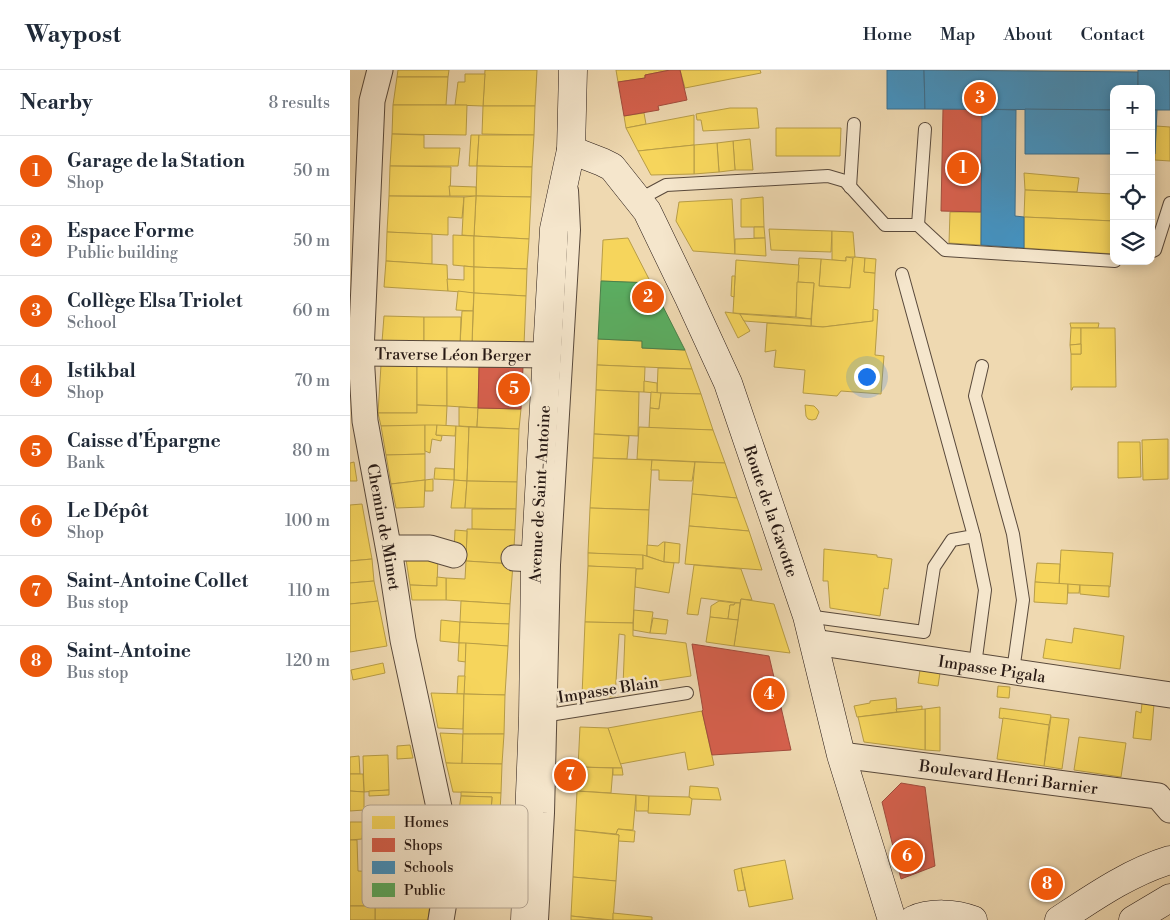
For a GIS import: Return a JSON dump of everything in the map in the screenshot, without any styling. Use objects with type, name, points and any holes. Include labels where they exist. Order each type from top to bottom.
[{"type":"street","name":"Chemin de Mimet","points":[[380,70],[372,101],[357,287],[364,420],[404,640],[439,805]]},
{"type":"street","name":"Avenue de Saint-Antoine","points":[[528,884],[542,716],[525,558],[547,355],[554,229],[571,150],[573,70]]},
{"type":"street","name":"Route de la Gavotte","points":[[571,150],[612,167],[647,211],[728,383],[810,629],[841,755],[892,920]]},
{"type":"street","name":"Traverse Léon Berger","points":[[361,352],[547,355]]},
{"type":"street","points":[[388,548],[430,548],[454,556]]},
{"type":"street","name":"Impasse Pigala","points":[[810,629],[975,665],[1170,695]]},
{"type":"street","name":"Boulevard Henri Barnier","points":[[841,755],[1158,796],[1170,810]]},
{"type":"street","points":[[1059,920],[1090,900],[1151,866],[1170,860]]},
{"type":"street","points":[[1134,920],[1170,898]]},
{"type":"street","points":[[913,920],[944,914],[973,920]]},
{"type":"lane","points":[[850,187],[854,124]]},
{"type":"lane","points":[[918,226],[925,129]]},
{"type":"lane","points":[[542,920],[548,813],[542,716],[554,565],[574,230],[571,150]]},
{"type":"lane","points":[[638,200],[666,185],[828,176],[845,181],[885,225],[918,226],[944,250],[1110,261]]},
{"type":"lane","points":[[1155,250],[1170,203]]},
{"type":"lane","points":[[902,274],[974,536],[985,590],[975,665]]},
{"type":"lane","points":[[982,366],[975,396],[1013,534],[1023,600],[1013,671]]},
{"type":"lane","points":[[810,629],[924,632],[934,567],[952,540],[974,536]]},
{"type":"lane","name":"Impasse Blain","points":[[542,716],[687,693]]},
{"type":"building: Homes","points":[[398,70],[449,70],[448,77],[397,77]]},
{"type":"building: Homes","points":[[485,70],[537,70],[535,106],[483,106]]},
{"type":"building: Homes","points":[[616,70],[670,70],[645,75],[645,78],[618,82]]},
{"type":"building: Homes","points":[[680,70],[760,70],[761,73],[685,88]]},
{"type":"building: Homes","points":[[465,74],[485,74],[483,106],[455,105],[458,82],[465,82]]},
{"type":"building: Homes","points":[[397,77],[448,77],[446,105],[393,105]]},
{"type":"building: Homes","points":[[393,105],[467,105],[466,135],[392,134]]},
{"type":"building: Homes","points":[[483,106],[535,106],[534,135],[482,134]]},
{"type":"building: Homes","points":[[730,108],[757,108],[759,128],[703,131],[701,120],[697,120],[696,114]]},
{"type":"building: Homes","points":[[644,113],[646,124],[626,128],[624,116]]},
{"type":"building: Homes","points":[[694,115],[694,145],[638,151],[626,128]]},
{"type":"building: Homes","points":[[1156,126],[1170,127],[1170,161],[1155,160]]},
{"type":"building: Homes","points":[[776,128],[841,128],[840,156],[776,156]]},
{"type":"building: Homes","points":[[392,134],[424,135],[424,148],[460,148],[458,166],[390,166]]},
{"type":"building: Homes","points":[[471,135],[479,135],[477,166],[469,166]]},
{"type":"building: Homes","points":[[479,135],[534,135],[532,167],[477,166]]},
{"type":"building: Homes","points":[[750,139],[753,170],[735,170],[733,141]]},
{"type":"building: Homes","points":[[733,141],[735,170],[719,172],[717,143]]},
{"type":"building: Homes","points":[[717,143],[719,172],[694,174],[694,145]]},
{"type":"building: Homes","points":[[694,145],[694,174],[651,175],[638,151]]},
{"type":"building: Homes","points":[[390,166],[451,167],[450,196],[389,196]]},
{"type":"building: Homes","points":[[477,166],[532,167],[531,197],[476,196]]},
{"type":"building: Homes","points":[[1024,173],[1079,178],[1077,192],[1025,190]]},
{"type":"building: Homes","points":[[449,186],[476,187],[476,196],[450,196]]},
{"type":"building: Homes","points":[[1025,190],[1110,194],[1110,221],[1024,217]]},
{"type":"building: Homes","points":[[389,196],[464,197],[462,218],[448,217],[448,235],[387,232]]},
{"type":"building: Homes","points":[[476,196],[531,197],[529,239],[474,236]]},
{"type":"building: Homes","points":[[476,196],[474,236],[462,235],[464,197]]},
{"type":"building: Homes","points":[[763,197],[764,227],[741,227],[741,199]]},
{"type":"building: Homes","points":[[732,199],[735,254],[693,251],[676,221],[679,202]]},
{"type":"building: Homes","points":[[950,212],[981,212],[981,245],[949,243]]},
{"type":"building: Homes","points":[[1024,217],[1110,221],[1110,254],[1024,248]]},
{"type":"building: Homes","points":[[754,227],[764,227],[765,238],[754,238]]},
{"type":"building: Homes","points":[[769,229],[832,231],[831,252],[771,250]]},
{"type":"building: Homes","points":[[832,231],[853,232],[855,257],[846,257],[846,261],[832,260]]},
{"type":"building: Homes","points":[[387,232],[432,234],[432,264],[386,261]]},
{"type":"building: Homes","points":[[453,235],[474,236],[474,267],[453,265]]},
{"type":"building: Homes","points":[[474,236],[529,239],[527,269],[474,267]]},
{"type":"building: Homes","points":[[628,238],[651,283],[601,281],[603,240]]},
{"type":"building: Homes","points":[[765,238],[766,256],[735,254],[735,239]]},
{"type":"building: Homes","points":[[846,257],[853,258],[850,288],[819,286],[821,259],[846,261]]},
{"type":"building: Homes","points":[[799,258],[821,259],[819,286],[850,288],[853,258],[865,258],[864,272],[875,273],[873,321],[823,327],[811,326],[814,283],[797,282]]},
{"type":"building: Homes","points":[[865,258],[876,259],[875,273],[864,272]]},
{"type":"building: Homes","points":[[736,260],[799,265],[796,317],[733,313]]},
{"type":"building: Homes","points":[[386,261],[447,265],[448,291],[384,287]]},
{"type":"building: Homes","points":[[464,266],[474,267],[474,293],[448,291],[447,279],[464,280]]},
{"type":"building: Homes","points":[[474,267],[527,269],[526,296],[474,293]]},
{"type":"building: Homes","points":[[732,276],[735,276],[734,297],[731,296]]},
{"type":"building: Homes","points":[[797,282],[814,283],[811,319],[796,317]]},
{"type":"building: Homes","points":[[458,291],[474,293],[473,311],[456,310]]},
{"type":"building: Homes","points":[[474,293],[526,296],[524,345],[472,344]]},
{"type":"building: Homes","points":[[873,309],[878,310],[875,355],[884,356],[881,394],[841,391],[837,396],[803,393],[805,370],[774,367],[776,350],[765,352],[767,323],[823,327],[873,321]]},
{"type":"building: Homes","points":[[462,311],[473,311],[472,344],[460,344]]},
{"type":"building: Homes","points":[[725,312],[740,314],[750,331],[738,338]]},
{"type":"building: Homes","points":[[740,314],[811,319],[811,326],[744,321]]},
{"type":"building: Homes","points":[[384,316],[424,317],[424,343],[382,342]]},
{"type":"building: Homes","points":[[424,317],[461,317],[460,344],[424,343]]},
{"type":"building: Homes","points":[[1070,323],[1099,323],[1098,328],[1071,328]]},
{"type":"building: Homes","points":[[1071,328],[1081,328],[1081,344],[1070,345]]},
{"type":"building: Homes","points":[[1081,328],[1115,328],[1116,387],[1073,387],[1071,390],[1071,354],[1081,354]]},
{"type":"building: Homes","points":[[598,339],[642,341],[642,348],[685,350],[692,369],[597,365]]},
{"type":"building: Homes","points":[[1081,344],[1081,354],[1071,354],[1070,345]]},
{"type":"building: Homes","points":[[381,365],[417,366],[417,413],[378,413]]},
{"type":"building: Homes","points":[[597,365],[645,367],[644,392],[596,390]]},
{"type":"building: Homes","points":[[417,366],[447,366],[447,406],[417,405]]},
{"type":"building: Homes","points":[[447,366],[479,367],[478,408],[447,406]]},
{"type":"building: Homes","points":[[658,368],[692,369],[701,394],[657,393]]},
{"type":"building: Homes","points":[[644,381],[657,383],[657,393],[644,392]]},
{"type":"building: Homes","points":[[596,390],[639,392],[638,436],[594,434]]},
{"type":"building: Homes","points":[[651,392],[661,393],[659,409],[650,408]]},
{"type":"building: Homes","points":[[661,393],[701,394],[713,430],[649,428],[650,408],[659,409]]},
{"type":"building: Homes","points":[[417,405],[447,406],[446,426],[381,426],[378,413],[417,413]]},
{"type":"building: Homes","points":[[805,405],[814,406],[817,409],[819,412],[816,419],[808,419]]},
{"type":"building: Homes","points":[[459,407],[478,408],[477,427],[459,426]]},
{"type":"building: Homes","points":[[478,408],[521,409],[519,429],[477,427]]},
{"type":"building: Homes","points":[[425,425],[425,454],[386,455],[381,426]]},
{"type":"building: Homes","points":[[425,425],[437,425],[436,435],[442,436],[441,441],[432,439],[430,453],[425,451]]},
{"type":"building: Homes","points":[[437,425],[456,426],[455,436],[436,435]]},
{"type":"building: Homes","points":[[456,426],[469,427],[467,481],[454,480]]},
{"type":"building: Homes","points":[[469,427],[519,429],[517,482],[467,481]]},
{"type":"building: Homes","points":[[639,427],[713,430],[725,463],[637,459]]},
{"type":"building: Homes","points":[[594,434],[629,436],[627,459],[593,458]]},
{"type":"building: Homes","points":[[1168,439],[1168,479],[1143,480],[1142,440]]},
{"type":"building: Homes","points":[[1118,442],[1140,442],[1141,477],[1118,478]]},
{"type":"building: Homes","points":[[425,454],[425,480],[391,484],[386,455]]},
{"type":"building: Homes","points":[[593,458],[652,460],[649,510],[590,508]]},
{"type":"building: Homes","points":[[652,460],[695,462],[692,481],[659,480],[659,470],[651,470]]},
{"type":"building: Homes","points":[[354,462],[357,481],[350,481],[350,463]]},
{"type":"building: Homes","points":[[695,462],[725,463],[737,498],[692,494]]},
{"type":"building: Homes","points":[[435,468],[454,469],[454,480],[434,479]]},
{"type":"building: Homes","points":[[433,479],[433,491],[425,491],[425,480]]},
{"type":"building: Homes","points":[[425,480],[424,507],[396,508],[391,484]]},
{"type":"building: Homes","points":[[454,480],[467,481],[465,508],[451,508]]},
{"type":"building: Homes","points":[[467,481],[517,482],[516,509],[465,508]]},
{"type":"building: Homes","points":[[692,494],[737,498],[749,531],[689,526]]},
{"type":"building: Homes","points":[[362,504],[372,559],[350,561],[350,505]]},
{"type":"building: Homes","points":[[590,508],[649,510],[647,556],[588,553]]},
{"type":"building: Homes","points":[[472,509],[516,509],[515,530],[472,529]]},
{"type":"building: Homes","points":[[689,526],[749,531],[762,570],[685,564]]},
{"type":"building: Homes","points":[[467,529],[515,530],[513,564],[466,561]]},
{"type":"building: Homes","points":[[455,530],[467,531],[466,561],[455,561]]},
{"type":"building: Homes","points":[[665,542],[664,562],[647,556],[647,545],[658,546]]},
{"type":"building: Homes","points":[[665,542],[680,544],[679,563],[664,562]]},
{"type":"building: Homes","points":[[824,549],[877,555],[877,557],[892,559],[888,589],[884,588],[880,616],[830,608],[828,581],[823,581]]},
{"type":"building: Homes","points":[[1061,550],[1113,553],[1110,587],[1059,584]]},
{"type":"building: Homes","points":[[405,553],[438,556],[437,586],[410,585]]},
{"type":"building: Homes","points":[[588,553],[643,555],[643,569],[588,566]]},
{"type":"building: Homes","points":[[643,555],[664,562],[674,563],[669,593],[635,587],[636,569],[643,569]]},
{"type":"building: Homes","points":[[372,559],[374,581],[350,583],[350,561]]},
{"type":"building: Homes","points":[[466,561],[513,564],[510,604],[446,600],[446,578],[465,579]]},
{"type":"building: Homes","points":[[1037,563],[1060,564],[1059,584],[1035,582]]},
{"type":"building: Homes","points":[[694,565],[741,569],[752,600],[741,599],[740,603],[701,598],[698,615],[687,614]]},
{"type":"building: Homes","points":[[588,566],[636,568],[633,623],[585,622]]},
{"type":"building: Homes","points":[[437,577],[446,578],[446,600],[412,600],[410,585],[437,586]]},
{"type":"building: Homes","points":[[374,581],[378,601],[350,604],[350,583]]},
{"type":"building: Homes","points":[[1035,582],[1068,584],[1067,604],[1034,602]]},
{"type":"building: Homes","points":[[1068,584],[1080,585],[1079,593],[1068,593]]},
{"type":"building: Homes","points":[[1080,585],[1109,586],[1109,597],[1080,594]]},
{"type":"building: Homes","points":[[741,599],[774,604],[790,653],[734,646]]},
{"type":"building: Homes","points":[[378,601],[387,646],[350,652],[350,604]]},
{"type":"building: Homes","points":[[461,601],[510,604],[509,624],[460,622]]},
{"type":"building: Homes","points":[[719,601],[735,603],[730,605],[728,619],[710,617],[711,606]]},
{"type":"building: Homes","points":[[740,603],[738,620],[728,619],[730,605]]},
{"type":"building: Homes","points":[[634,610],[653,612],[650,633],[633,630]]},
{"type":"building: Homes","points":[[710,617],[738,620],[734,646],[706,642]]},
{"type":"building: Homes","points":[[653,618],[668,620],[666,634],[650,633]]},
{"type":"building: Homes","points":[[441,620],[460,622],[459,643],[440,641]]},
{"type":"building: Homes","points":[[460,622],[509,624],[508,646],[459,643]]},
{"type":"building: Homes","points":[[585,622],[633,623],[633,636],[686,643],[691,676],[623,686],[625,635],[619,634],[615,697],[582,696]]},
{"type":"building: Homes","points":[[1074,628],[1124,636],[1120,669],[1043,658],[1046,639],[1072,643]]},
{"type":"building: Homes","points":[[459,643],[466,643],[466,662],[458,661]]},
{"type":"building: Homes","points":[[466,643],[508,646],[505,695],[464,694]]},
{"type":"building: Homes","points":[[383,663],[385,673],[353,680],[351,670]]},
{"type":"building: Homes","points":[[920,670],[940,673],[938,686],[918,683]]},
{"type":"building: Homes","points":[[458,676],[465,676],[464,694],[457,694]]},
{"type":"building: Homes","points":[[998,686],[1010,687],[1009,698],[997,697]]},
{"type":"building: Homes","points":[[431,693],[464,694],[463,729],[438,728]]},
{"type":"building: Homes","points":[[464,694],[505,695],[504,734],[463,734]]},
{"type":"building: Homes","points":[[896,698],[897,712],[857,717],[854,706],[870,703],[870,701]]},
{"type":"building: Homes","points":[[1142,703],[1154,704],[1151,740],[1133,738],[1136,711],[1141,713]]},
{"type":"building: Homes","points":[[922,706],[922,710],[897,712],[896,709]]},
{"type":"building: Homes","points":[[940,707],[940,751],[925,750],[925,709]]},
{"type":"building: Homes","points":[[1000,708],[1051,715],[1049,725],[999,718]]},
{"type":"building: Homes","points":[[925,709],[925,750],[864,742],[858,717]]},
{"type":"building: Homes","points":[[702,711],[714,765],[688,770],[685,752],[620,764],[608,728]]},
{"type":"building: Homes","points":[[1051,717],[1069,719],[1062,769],[1044,766]]},
{"type":"building: Homes","points":[[1003,718],[1049,725],[1044,766],[997,759]]},
{"type":"building: Homes","points":[[580,727],[608,728],[622,768],[578,767]]},
{"type":"building: Homes","points":[[440,733],[463,734],[462,764],[446,763]]},
{"type":"building: Homes","points":[[463,734],[504,734],[502,764],[462,764]]},
{"type":"building: Homes","points":[[1079,737],[1126,743],[1121,777],[1074,770]]},
{"type":"building: Homes","points":[[410,745],[413,758],[397,759],[397,746]]},
{"type":"building: Homes","points":[[388,755],[389,790],[364,792],[363,756]]},
{"type":"building: Homes","points":[[359,756],[360,774],[350,774],[350,757]]},
{"type":"building: Homes","points":[[446,763],[502,764],[501,793],[453,792]]},
{"type":"building: Homes","points":[[578,767],[613,768],[611,793],[577,791]]},
{"type":"building: Homes","points":[[613,768],[622,768],[623,775],[613,775]]},
{"type":"building: Homes","points":[[350,774],[363,774],[364,792],[350,791]]},
{"type":"building: Homes","points":[[690,786],[718,788],[721,800],[692,799],[689,797]]},
{"type":"building: Homes","points":[[389,790],[389,795],[369,796],[369,791]]},
{"type":"building: Homes","points":[[350,791],[364,792],[362,810],[350,811]]},
{"type":"building: Homes","points":[[577,791],[636,795],[633,830],[618,829],[616,834],[575,830]]},
{"type":"building: Homes","points":[[461,792],[501,793],[500,805],[491,805],[492,797],[461,796]]},
{"type":"building: Homes","points":[[636,795],[649,796],[649,811],[636,811]]},
{"type":"building: Homes","points":[[461,796],[492,797],[491,805],[460,805]]},
{"type":"building: Homes","points":[[649,796],[689,797],[692,799],[690,815],[648,813]]},
{"type":"building: Homes","points":[[350,822],[362,822],[362,839],[350,840]]},
{"type":"building: Homes","points":[[618,829],[635,831],[634,842],[618,841],[619,835],[616,834]]},
{"type":"building: Homes","points":[[575,830],[619,835],[616,881],[573,877]]},
{"type":"building: Homes","points":[[350,840],[357,840],[358,871],[362,871],[362,906],[350,906]]},
{"type":"building: Homes","points":[[785,860],[793,899],[749,907],[741,868]]},
{"type":"building: Homes","points":[[741,868],[745,890],[738,891],[734,870]]},
{"type":"building: Homes","points":[[573,877],[616,881],[613,920],[571,916]]},
{"type":"building: Homes","points":[[350,906],[375,908],[375,920],[350,920]]},
{"type":"building: Homes","points":[[375,908],[429,908],[428,920],[375,920]]},
{"type":"building: Homes","points":[[613,913],[652,917],[652,920],[613,920]]},
{"type":"building: Homes","points":[[571,916],[607,920],[571,920]]},
{"type":"building: Shops","points":[[680,70],[687,100],[658,106],[659,110],[624,116],[618,82],[645,78],[645,75]]},
{"type":"building: Shops","points":[[943,109],[982,109],[981,212],[941,211]]},
{"type":"building: Shops","points":[[479,367],[523,367],[521,409],[478,408]]},
{"type":"building: Shops","points":[[692,644],[769,656],[791,750],[712,755],[702,711]]},
{"type":"building: Shops","points":[[901,783],[925,787],[935,866],[901,879],[882,802]]},
{"type":"building: Schools","points":[[887,70],[924,70],[925,109],[887,109]]},
{"type":"building: Schools","points":[[924,70],[1138,72],[1138,85],[1110,85],[1110,110],[925,109]]},
{"type":"building: Schools","points":[[1138,70],[1170,70],[1170,110],[1155,110],[1155,85],[1138,85]]},
{"type":"building: Schools","points":[[982,109],[1016,110],[1015,216],[1024,217],[1024,248],[981,245]]},
{"type":"building: Schools","points":[[1025,109],[1110,110],[1110,154],[1025,154]]},
{"type":"building: Schools","points":[[1155,110],[1157,110],[1155,154]]},
{"type":"building: Public","points":[[601,281],[651,283],[685,350],[642,348],[642,341],[598,339]]},
{"type":"place","name":"Collège Elsa Triolet","points":[[980,98]]},
{"type":"place","name":"Garage de la Station","points":[[963,168]]},
{"type":"place","name":"Espace Forme","points":[[648,297]]},
{"type":"place","name":"Caisse d'Épargne","points":[[514,389]]},
{"type":"place","name":"Istikbal","points":[[769,694]]},
{"type":"place","name":"Saint-Antoine Collet","points":[[570,775]]},
{"type":"place","name":"Le Dépôt","points":[[907,856]]},
{"type":"place","name":"Saint-Antoine","points":[[1047,884]]}]
